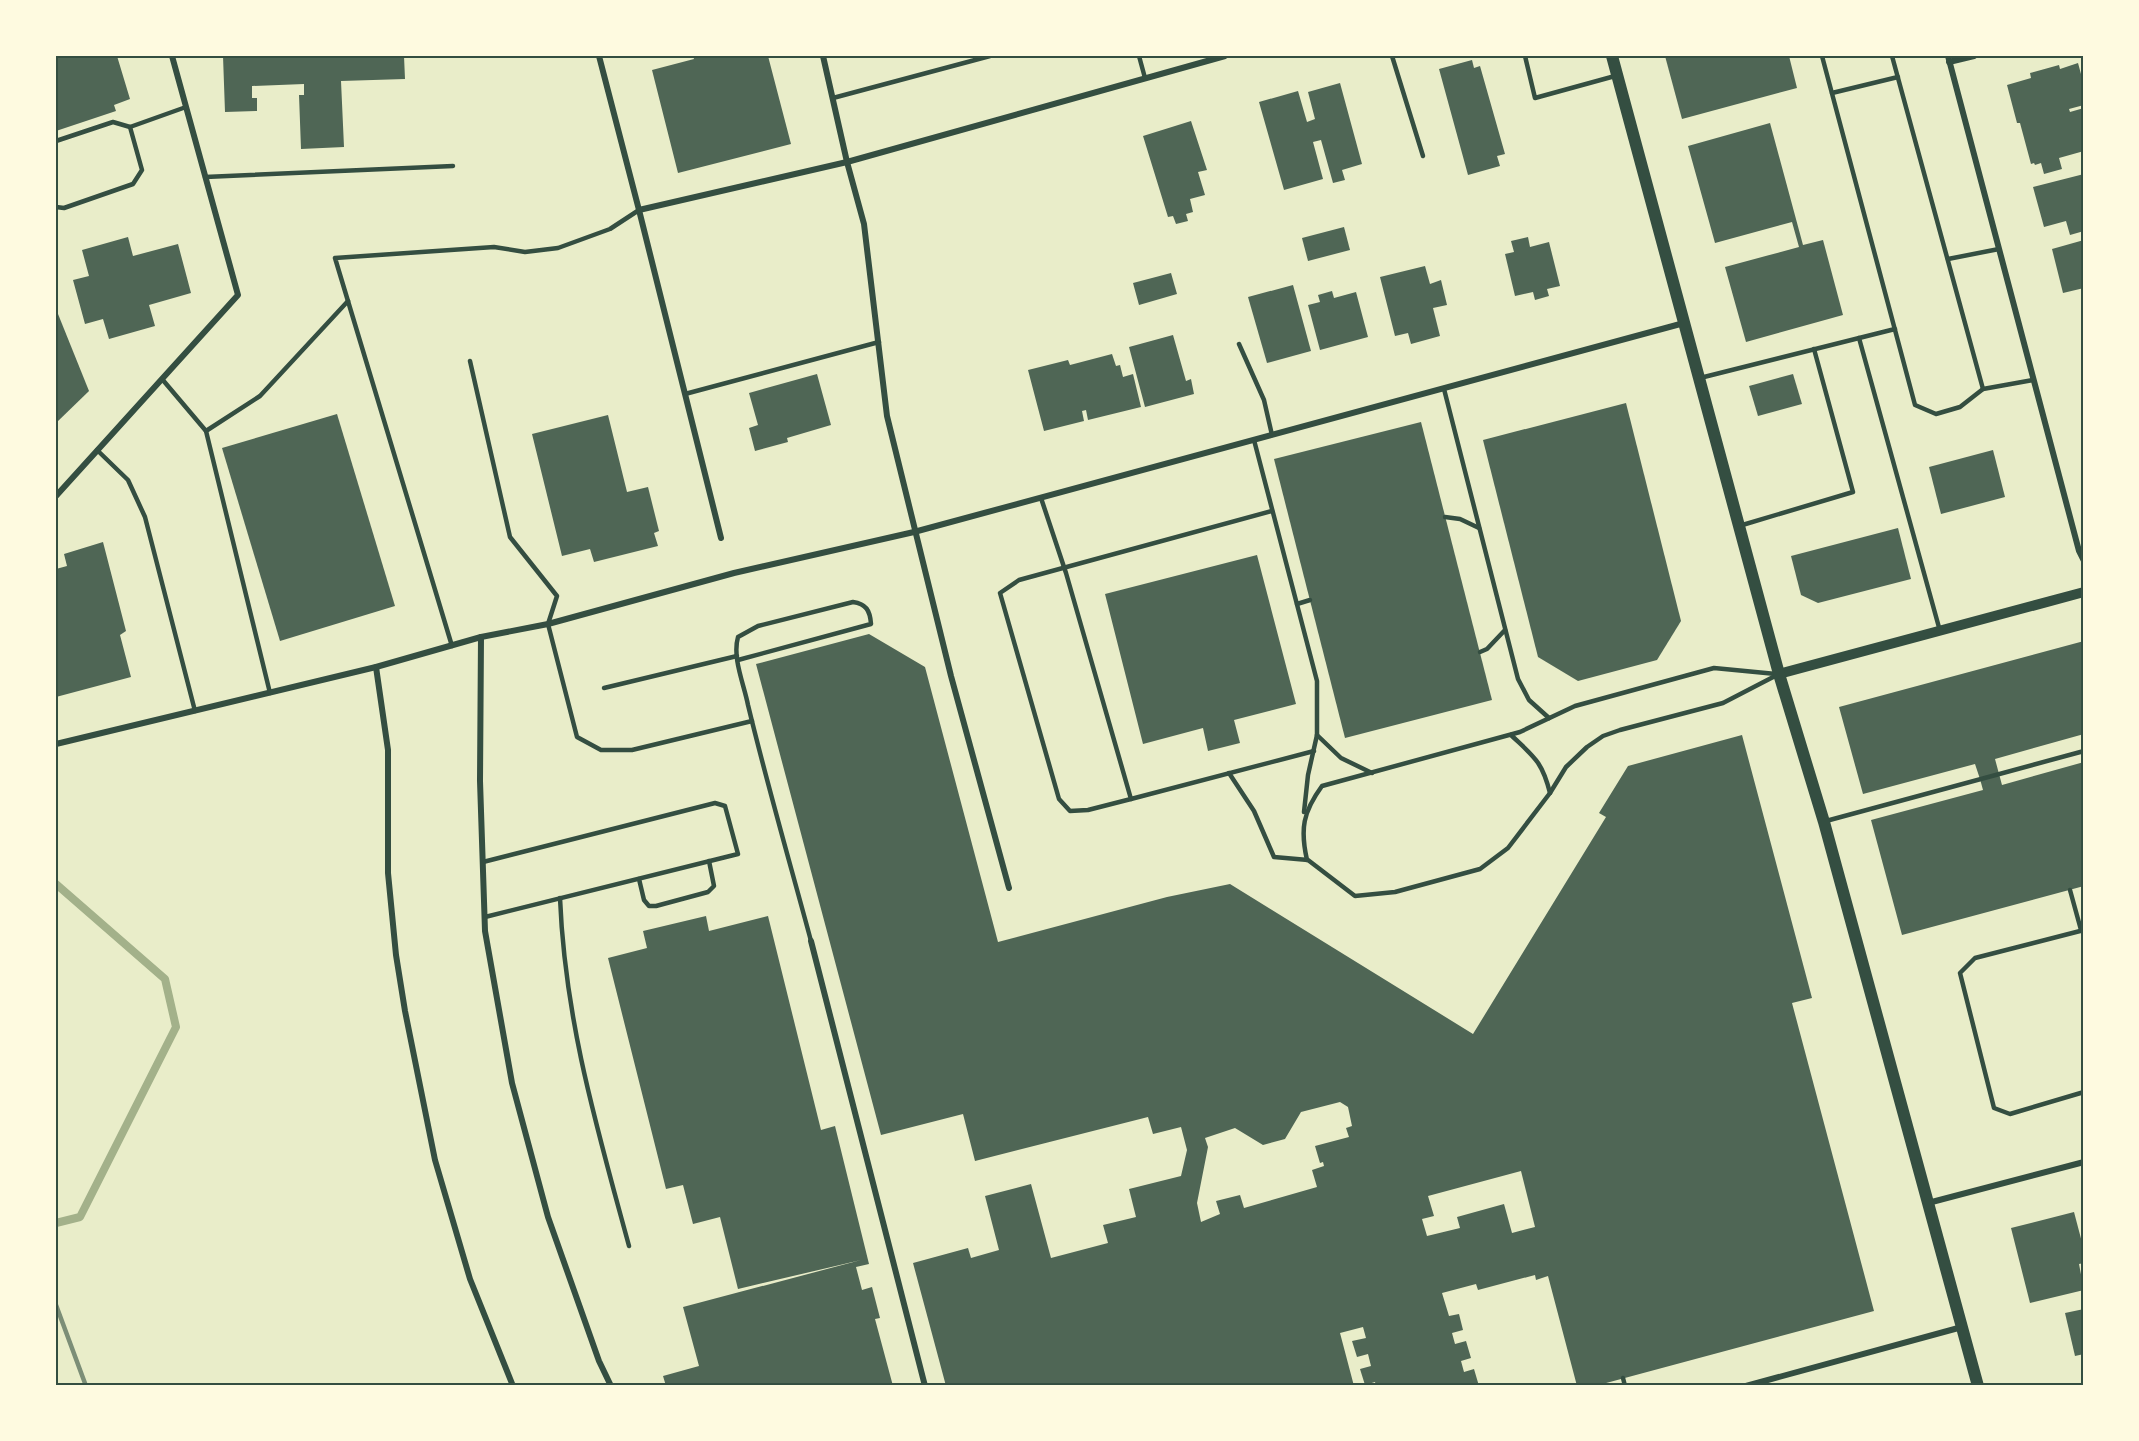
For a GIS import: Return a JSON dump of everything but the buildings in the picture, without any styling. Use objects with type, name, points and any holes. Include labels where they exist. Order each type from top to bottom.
[{"type":"main road","points":[[1612,56],[1779,674],[1824,822],[1978,1386]]},
{"type":"street","points":[[56,496],[237,295],[172,56]]},
{"type":"street","points":[[599,56],[721,538]]},
{"type":"street","points":[[823,56],[847,162],[864,224],[887,416],[951,676],[1009,888]]},
{"type":"street","points":[[639,210],[847,162],[1225,56]]},
{"type":"street","points":[[1974,56],[1948,59],[2079,551],[2084,561]]},
{"type":"street","points":[[56,744],[375,667],[481,637],[548,624],[734,573],[914,532],[1685,322]]},
{"type":"street","points":[[1779,674],[2084,592]]},
{"type":"street","points":[[481,637],[480,781],[485,931],[512,1083],[548,1217],[599,1361],[612,1386]]},
{"type":"street","points":[[375,667],[388,750],[388,873],[396,955],[405,1011],[435,1160],[470,1279],[513,1386]]},
{"type":"street","points":[[811,941],[925,1386]]},
{"type":"street","points":[[1928,1203],[2084,1162]]},
{"type":"street","points":[[1746,1386],[1962,1327]]},
{"type":"lane","points":[[833,98],[990,56]]},
{"type":"lane","points":[[1139,56],[1145,78]]},
{"type":"lane","points":[[1392,56],[1423,156]]},
{"type":"lane","points":[[1525,56],[1535,98],[1617,75]]},
{"type":"lane","points":[[1822,56],[1915,405],[1936,414],[1960,406],[1983,389],[2034,381]]},
{"type":"lane","points":[[1892,56],[1983,389]]},
{"type":"lane","points":[[1832,93],[1898,77]]},
{"type":"lane","points":[[56,141],[113,122],[130,127],[186,107]]},
{"type":"lane","points":[[56,207],[64,208],[133,184],[142,170],[130,127]]},
{"type":"lane","points":[[205,177],[453,166]]},
{"type":"lane","points":[[452,646],[335,258],[494,247],[525,252],[558,248],[610,229],[639,210]]},
{"type":"lane","points":[[1948,259],[1999,249]]},
{"type":"lane","points":[[206,431],[260,396],[348,301]]},
{"type":"lane","points":[[1700,378],[1895,329]]},
{"type":"lane","points":[[1858,338],[1940,631]]},
{"type":"lane","points":[[685,394],[879,342]]},
{"type":"lane","points":[[1239,344],[1264,399],[1272,435]]},
{"type":"lane","points":[[1739,526],[1853,492],[1814,349]]},
{"type":"lane","points":[[470,361],[510,537],[557,596],[548,624],[577,737],[602,750],[632,750],[752,721]]},
{"type":"lane","points":[[162,379],[206,431],[270,693]]},
{"type":"lane","points":[[1444,389],[1518,679],[1528,700],[1549,718]]},
{"type":"lane","points":[[1254,440],[1317,681],[1317,735],[1308,775],[1303,827],[1308,860]]},
{"type":"lane","points":[[97,450],[128,480],[145,517],[195,711]]},
{"type":"lane","points":[[1041,498],[1064,567],[1131,799]]},
{"type":"lane","points":[[1272,511],[1019,580],[1000,593],[1059,799],[1070,811],[1088,810],[1314,751]]},
{"type":"lane","points":[[1445,517],[1461,519],[1479,528]]},
{"type":"lane","points":[[1297,604],[1310,600]]},
{"type":"lane","points":[[604,688],[737,658],[872,624],[867,608],[861,603],[853,602],[758,626],[738,637],[735,647],[737,658],[752,721],[811,941]]},
{"type":"lane","points":[[1480,652],[1487,649],[1505,630]]},
{"type":"lane","points":[[1303,827],[1309,803],[1322,786],[1511,735],[1575,706],[1714,668],[1779,674]]},
{"type":"lane","points":[[1229,773],[1254,811],[1274,857],[1308,860],[1355,896],[1395,892],[1480,869],[1508,848],[1550,793],[1566,767],[1587,747],[1603,736],[1723,703],[1779,674]]},
{"type":"lane","points":[[1317,735],[1341,758],[1372,773]]},
{"type":"lane","points":[[1511,735],[1544,770],[1550,793]]},
{"type":"lane","points":[[1824,822],[2084,751]]},
{"type":"lane","points":[[483,862],[715,803],[725,806],[738,854],[484,917]]},
{"type":"lane","points":[[639,879],[644,900],[648,906],[656,906],[708,892],[714,886],[709,861]]},
{"type":"lane","points":[[2070,890],[2082,930],[1975,958],[1960,973],[1994,1108],[2010,1114],[2084,1092]]},
{"type":"lane","points":[[560,898],[568,991],[584,1077],[629,1246]]},
{"type":"lane","points":[[1623,1378],[1625,1386]]},
{"type":"waterway","points":[[56,884],[165,979],[176,1027],[80,1217],[56,1223]]},
{"type":"railway","points":[[56,1305],[86,1386]]}]
